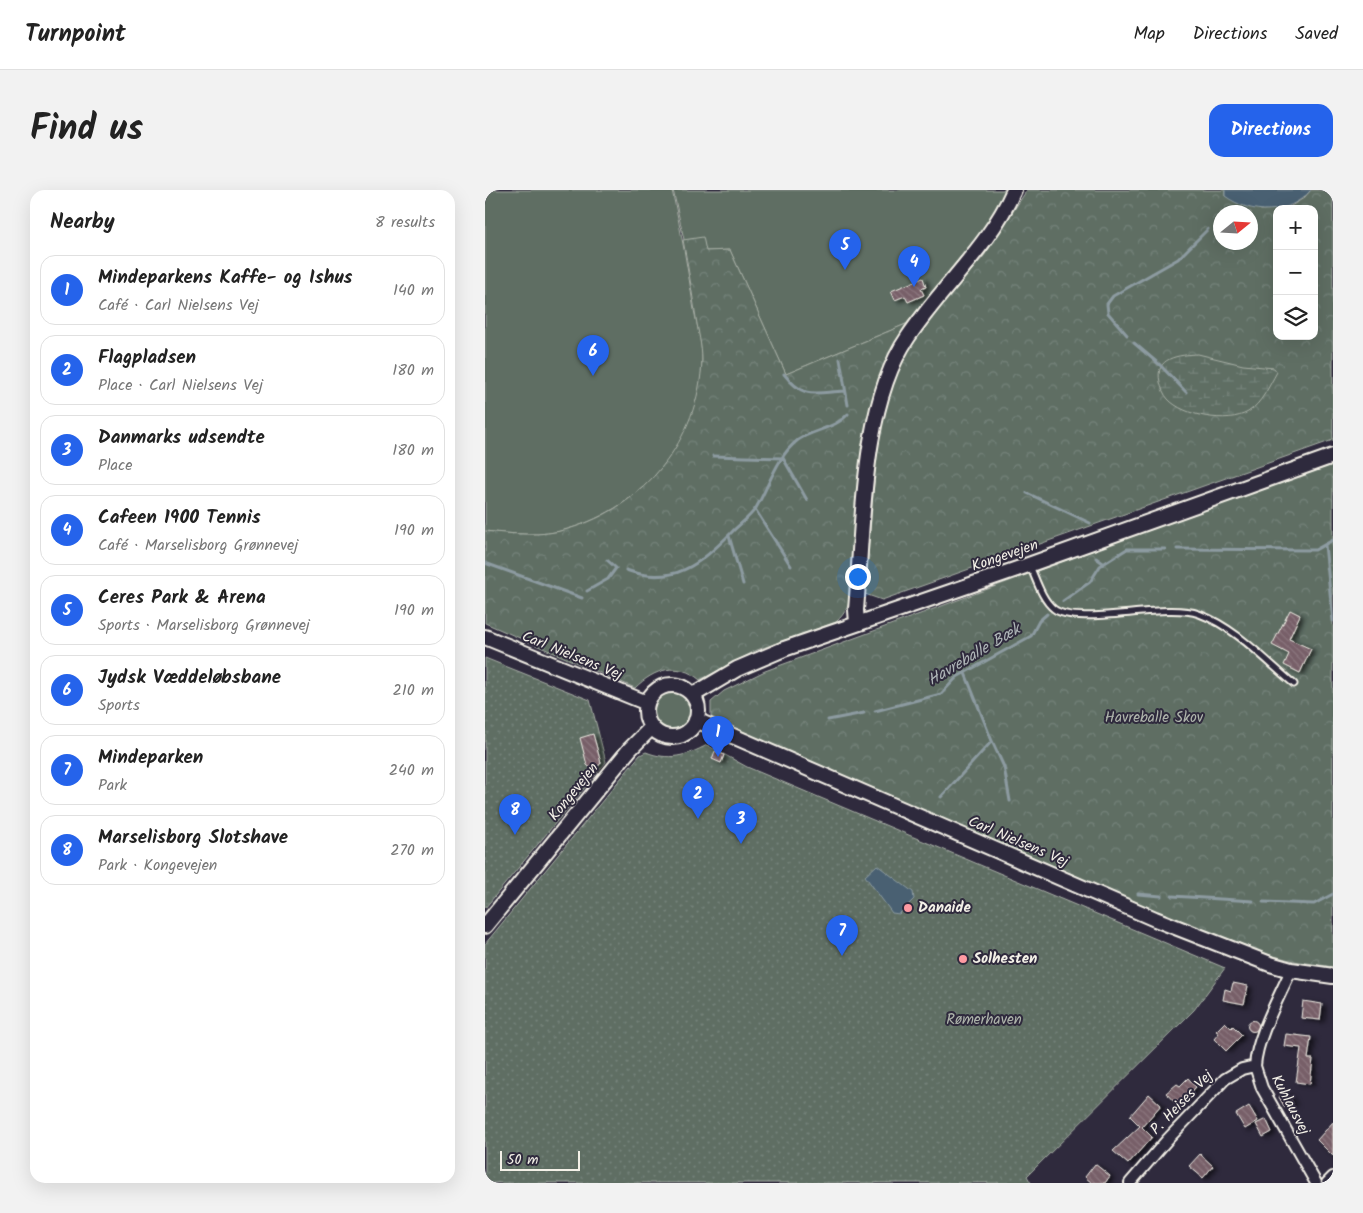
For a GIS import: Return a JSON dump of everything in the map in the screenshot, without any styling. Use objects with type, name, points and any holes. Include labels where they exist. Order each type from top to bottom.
[{"type":"street","points":[[857,623],[856,610],[866,478],[871,438],[885,388],[907,338],[981,246],[1004,213],[1014,190]]},
{"type":"street","name":"Kongevejen","points":[[693,695],[753,662],[857,623],[1030,565],[1333,456]]},
{"type":"street","name":"Carl Nielsens Vej","points":[[485,637],[647,703]]},
{"type":"street","points":[[668,685],[682,686],[693,695],[698,707],[696,720],[691,728],[678,736],[664,735],[652,727],[646,713],[647,703],[655,691],[668,685]]},
{"type":"street","name":"Carl Nielsens Vej","points":[[696,720],[1155,919],[1249,957],[1291,970],[1333,976]]},
{"type":"street","name":"Kongevejen","points":[[485,926],[630,749],[652,727]]},
{"type":"street","points":[[1255,1066],[1256,1054],[1291,970]]},
{"type":"street","name":"P. Heises Vej","points":[[1130,1183],[1167,1140],[1225,1079],[1242,1069],[1255,1066]]},
{"type":"street","name":"Kuhlausvej","points":[[1255,1066],[1262,1088],[1315,1183]]},
{"type":"street","points":[[1327,1183],[1333,1177]]},
{"type":"lane","points":[[1030,565],[1045,597],[1055,610],[1081,615],[1178,611],[1198,614],[1227,628],[1294,684]]},
{"type":"green space","points":[[485,190],[672,190],[702,353],[699,388],[692,416],[679,442],[663,466],[643,487],[621,504],[595,519],[558,532],[527,534],[485,531]]},
{"type":"green space","points":[[673,190],[1006,190],[996,213],[906,324],[786,374],[730,250],[705,251],[703,238],[685,244]]},
{"type":"green space","points":[[1027,190],[1225,190],[1225,196],[1248,205],[1213,205],[1213,250],[1258,250],[1258,209],[1273,209],[1273,340],[1318,340],[1318,205],[1293,205],[1304,198],[1311,190],[1333,190],[1333,440],[882,600],[865,594],[877,445],[892,381],[915,335],[984,256]]},
{"type":"green space","points":[[703,237],[706,251],[730,250],[786,374],[906,324],[890,355],[851,595],[842,615],[836,622],[757,650],[700,680],[692,674],[683,671],[675,669],[666,670],[650,676],[635,688],[485,623],[485,531],[516,534],[558,532],[596,519],[621,504],[643,487],[663,466],[679,442],[691,417],[699,389],[702,360],[701,349],[683,240]]},
{"type":"green space","points":[[1198,354],[1243,365],[1274,368],[1277,372],[1261,399],[1248,412],[1239,416],[1218,418],[1195,414],[1175,405],[1168,399],[1162,389],[1159,374],[1164,362],[1183,355]]},
{"type":"green space","name":"Havreballe Skov","points":[[1333,462],[1333,967],[1294,961],[1266,954],[1192,927],[1101,890],[711,719],[711,702],[724,691],[765,671]]},
{"type":"green space","points":[[485,658],[590,700],[606,762],[485,908]]},
{"type":"green space","points":[[672,692],[685,698],[691,711],[685,724],[672,730],[659,724],[653,711],[659,698]]},
{"type":"green space","name":"Rømerhaven","points":[[707,745],[747,767],[1225,968],[1194,1010],[1027,1176],[1031,1183],[485,1183],[485,944],[640,755],[646,752],[654,755],[677,756]]},
{"type":"water","points":[[1225,190],[1311,190],[1292,205],[1273,205],[1273,209],[1269,210],[1258,209],[1258,205],[1242,205],[1225,196]]},
{"type":"water","points":[[877,865],[913,892],[914,899],[899,914],[892,913],[865,876]]},
{"type":"building","points":[[923,278],[926,287],[921,289],[924,295],[908,302],[905,296],[895,300],[891,291]]},
{"type":"building","points":[[1290,610],[1300,615],[1289,639],[1311,649],[1300,673],[1284,665],[1289,654],[1272,645]]},
{"type":"building","points":[[593,734],[601,763],[594,771],[587,765],[580,738]]},
{"type":"building","points":[[715,751],[724,755],[721,763],[712,759]]},
{"type":"building","points":[[1233,983],[1248,986],[1244,1004],[1223,1000],[1225,989],[1231,991]]},
{"type":"building","points":[[1303,1001],[1322,1004],[1320,1020],[1301,1018]]},
{"type":"building","points":[[1253,1020],[1259,1026],[1253,1032],[1247,1026]]},
{"type":"building","points":[[1225,1022],[1231,1028],[1233,1026],[1242,1035],[1226,1051],[1214,1039],[1219,1033],[1216,1031]]},
{"type":"building","points":[[1286,1034],[1311,1037],[1308,1059],[1313,1059],[1310,1084],[1296,1082],[1301,1048],[1284,1046]]},
{"type":"building","points":[[1188,1078],[1196,1087],[1180,1104],[1177,1101],[1175,1103],[1166,1093],[1177,1084],[1180,1086]]},
{"type":"building","points":[[1287,1093],[1293,1104],[1285,1108],[1279,1097]]},
{"type":"building","points":[[1149,1094],[1161,1105],[1142,1127],[1152,1137],[1128,1164],[1113,1151],[1140,1126],[1130,1116]]},
{"type":"building","points":[[1249,1106],[1258,1121],[1245,1129],[1236,1114]]},
{"type":"building","points":[[1266,1119],[1272,1132],[1263,1137],[1256,1124]]},
{"type":"building","points":[[1333,1122],[1333,1156],[1317,1140]]},
{"type":"building","points":[[1200,1154],[1213,1166],[1203,1178],[1189,1166]]},
{"type":"building","points":[[1095,1164],[1110,1176],[1105,1183],[1092,1183],[1085,1177]]},
{"type":"waterway","points":[[1127,335],[1108,313],[1107,304],[1113,296],[1178,259],[1208,229]]},
{"type":"waterway","points":[[1134,343],[1160,365],[1186,392]]},
{"type":"waterway","points":[[840,359],[848,405]]},
{"type":"waterway","points":[[784,374],[791,383],[805,392],[845,391]]},
{"type":"waterway","points":[[626,570],[643,575],[658,576],[672,574],[697,563],[754,511],[784,454],[798,440],[837,423],[848,414]]},
{"type":"waterway","points":[[713,456],[783,458],[807,500]]},
{"type":"waterway","points":[[1027,493],[1090,523]]},
{"type":"waterway","points":[[755,509],[791,566]]},
{"type":"waterway","points":[[729,536],[743,584]]},
{"type":"waterway","points":[[1177,549],[1315,550],[1333,540]]},
{"type":"waterway","points":[[1325,545],[1333,621]]},
{"type":"waterway","points":[[1063,601],[1090,582],[1100,566],[1127,549],[1165,549]]},
{"type":"waterway","points":[[1096,558],[1103,563]]},
{"type":"waterway","points":[[607,560],[616,568]]},
{"type":"waterway","points":[[485,563],[582,598]]},
{"type":"waterway","points":[[587,591],[608,579],[616,568]]},
{"type":"waterway","name":"Havreballe Bæk","points":[[875,711],[941,694],[957,677],[1031,636],[1039,621],[1047,614]]},
{"type":"waterway","points":[[941,797],[992,741],[965,673]]},
{"type":"waterway","name":"Havreballe Bæk","points":[[828,720],[864,713]]},
{"type":"waterway","points":[[992,741],[1004,767],[1010,801]]},
{"type":"waterway","points":[[1138,894],[1161,896]]},
{"type":"waterway","points":[[1263,902],[1314,904],[1333,894]]},
{"type":"waterway","points":[[1172,896],[1253,901]]},
{"type":"place","name":"Ceres Park & Arena","points":[[845,270]]},
{"type":"place","name":"Cafeen 1900 Tennis","points":[[914,287]]},
{"type":"place","name":"Jydsk Væddeløbsbane","points":[[593,376]]},
{"type":"place","name":"Mindeparkens Kaffe- og Ishus","points":[[718,757]]},
{"type":"place","name":"Flagpladsen","points":[[698,819]]},
{"type":"place","name":"Marselisborg Slotshave","points":[[515,835]]},
{"type":"place","name":"Danmarks udsendte","points":[[741,844]]},
{"type":"place","name":"Danaide","points":[[908,908]]},
{"type":"place","name":"Mindeparken","points":[[842,956]]},
{"type":"place","name":"Solhesten","points":[[963,959]]}]
